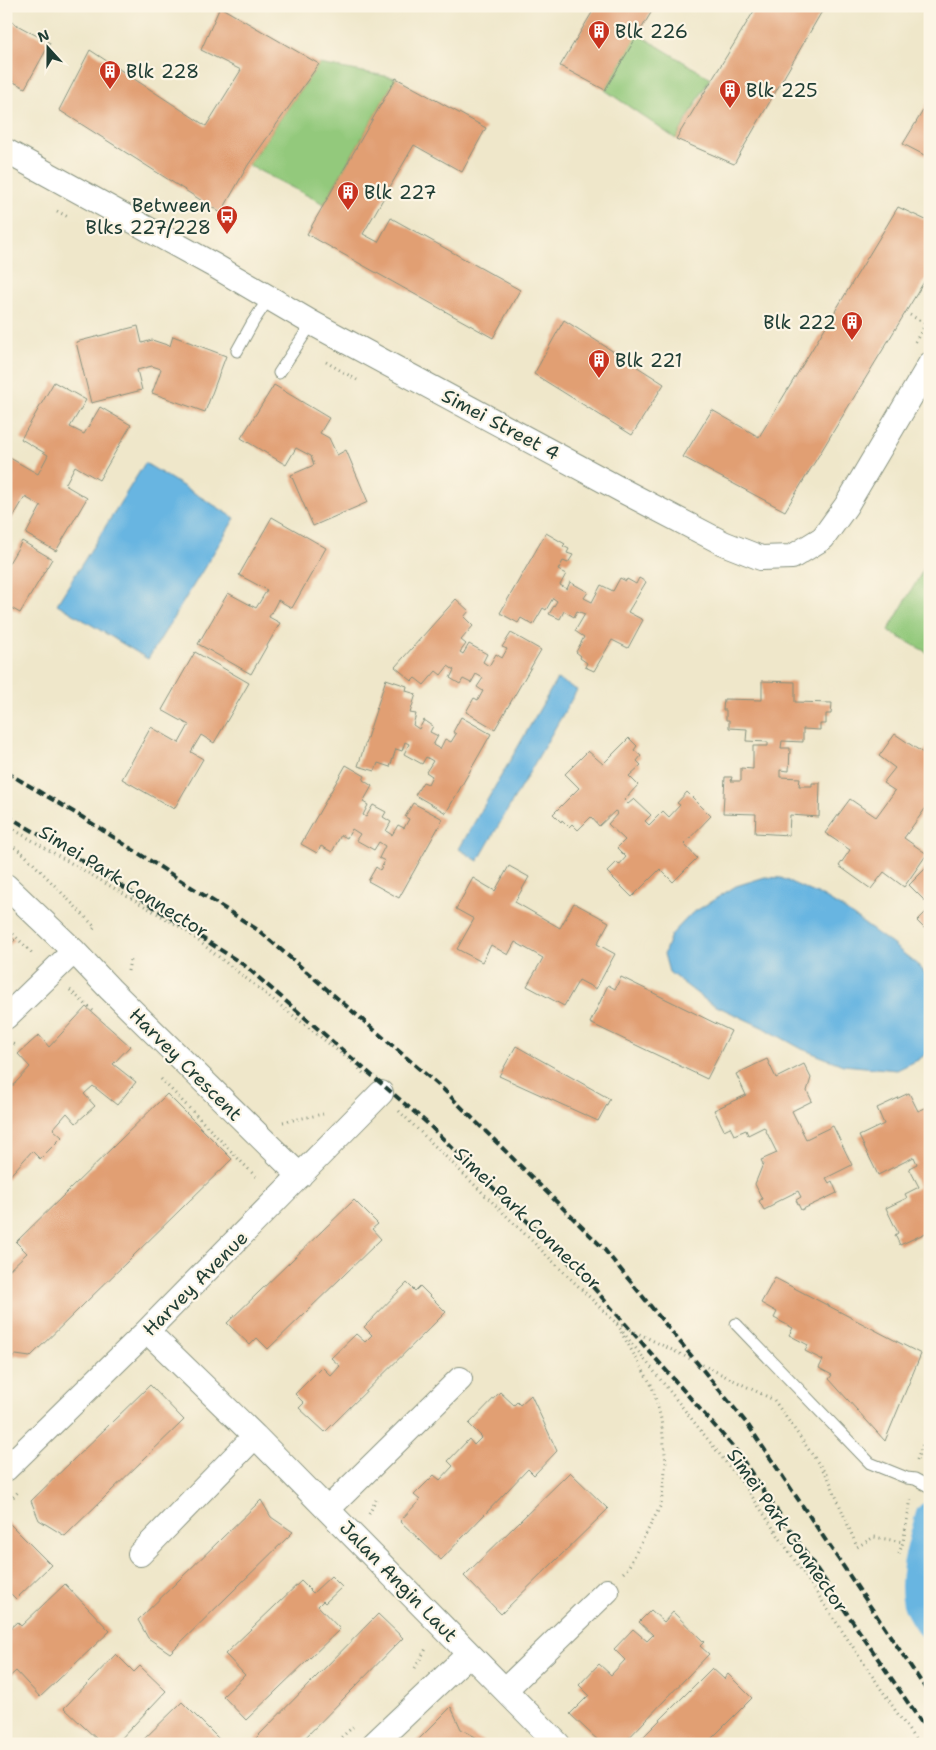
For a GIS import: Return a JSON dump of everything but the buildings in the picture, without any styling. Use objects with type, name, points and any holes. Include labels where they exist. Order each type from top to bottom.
[{"type":"street","name":"Simei Street 4","points":[[6,151],[215,266],[312,322],[662,511],[724,543],[761,558],[792,557],[823,538],[846,506],[930,364]]},
{"type":"street","name":"Harvey Crescent","points":[[6,886],[79,944],[110,989],[300,1176]]},
{"type":"street","points":[[6,1017],[79,944]]},
{"type":"street","name":"Harvey Avenue","points":[[6,1469],[147,1331],[381,1093]]},
{"type":"street","name":"Jalan Angin Laut","points":[[147,1331],[328,1509],[558,1744]]},
{"type":"street","name":"Jalan Angin Laut","points":[[328,1509],[460,1379]]},
{"type":"street","points":[[140,1554],[255,1436]]},
{"type":"street","points":[[504,1690],[607,1591]]},
{"type":"street","name":"Jalan Angin Laut","points":[[374,1744],[470,1654]]},
{"type":"lane","points":[[237,352],[253,322],[269,298]]},
{"type":"lane","points":[[279,373],[312,322]]},
{"type":"lane","points":[[736,1324],[870,1463],[927,1485]]},
{"type":"path","points":[[910,315],[928,325]]},
{"type":"path","points":[[911,349],[928,325],[930,317]]},
{"type":"path","name":"Simei Park Connector","points":[[6,825],[182,928],[356,1065],[381,1093],[615,1322],[747,1489],[918,1744]]},
{"type":"path","points":[[6,842],[24,854],[96,927],[79,944]]},
{"type":"path","points":[[6,927],[94,1013]]},
{"type":"path","points":[[157,1074],[258,1179]]},
{"type":"path","points":[[275,1124],[323,1114]]},
{"type":"path","points":[[615,1322],[774,1400],[828,1477],[857,1547],[874,1537],[903,1542]]},
{"type":"path","points":[[607,1591],[628,1568],[661,1505],[666,1462],[662,1419],[652,1386],[615,1322]]},
{"type":"path","points":[[917,1461],[930,1425]]},
{"type":"path","points":[[898,1554],[903,1542],[911,1499]]},
{"type":"green space","points":[[638,34],[710,78],[676,139],[605,90]]},
{"type":"green space","points":[[319,64],[396,78],[324,204],[248,165]]},
{"type":"green space","points":[[930,558],[930,654],[888,631]]},
{"type":"water","points":[[145,463],[235,518],[148,659],[57,604]]},
{"type":"water","points":[[557,679],[577,690],[478,861],[459,849]]},
{"type":"water","points":[[765,877],[781,878],[824,897],[892,944],[920,967],[930,980],[930,1051],[918,1060],[897,1070],[843,1065],[802,1049],[764,1028],[708,1002],[669,972],[664,954],[671,935],[691,914],[736,886]]},
{"type":"waterway","points":[[930,1516],[919,1558],[916,1581],[917,1601],[930,1625]]},
{"type":"railway","points":[[6,772],[82,817],[258,930],[444,1090],[603,1248],[748,1425],[930,1695]]},
{"type":"railway","points":[[6,815],[70,853],[244,965],[427,1123],[585,1278],[735,1449],[930,1735]]},
{"type":"place","name":"Blk 226","points":[[599,50]]},
{"type":"place","name":"Blk 228","points":[[110,90]]},
{"type":"place","name":"Blk 225","points":[[730,109]]},
{"type":"place","name":"Blk 227","points":[[348,211]]},
{"type":"place","name":"Between Blks 227/228","points":[[227,235]]},
{"type":"place","name":"Blk 222","points":[[852,341]]},
{"type":"place","name":"Blk 221","points":[[599,379]]}]
